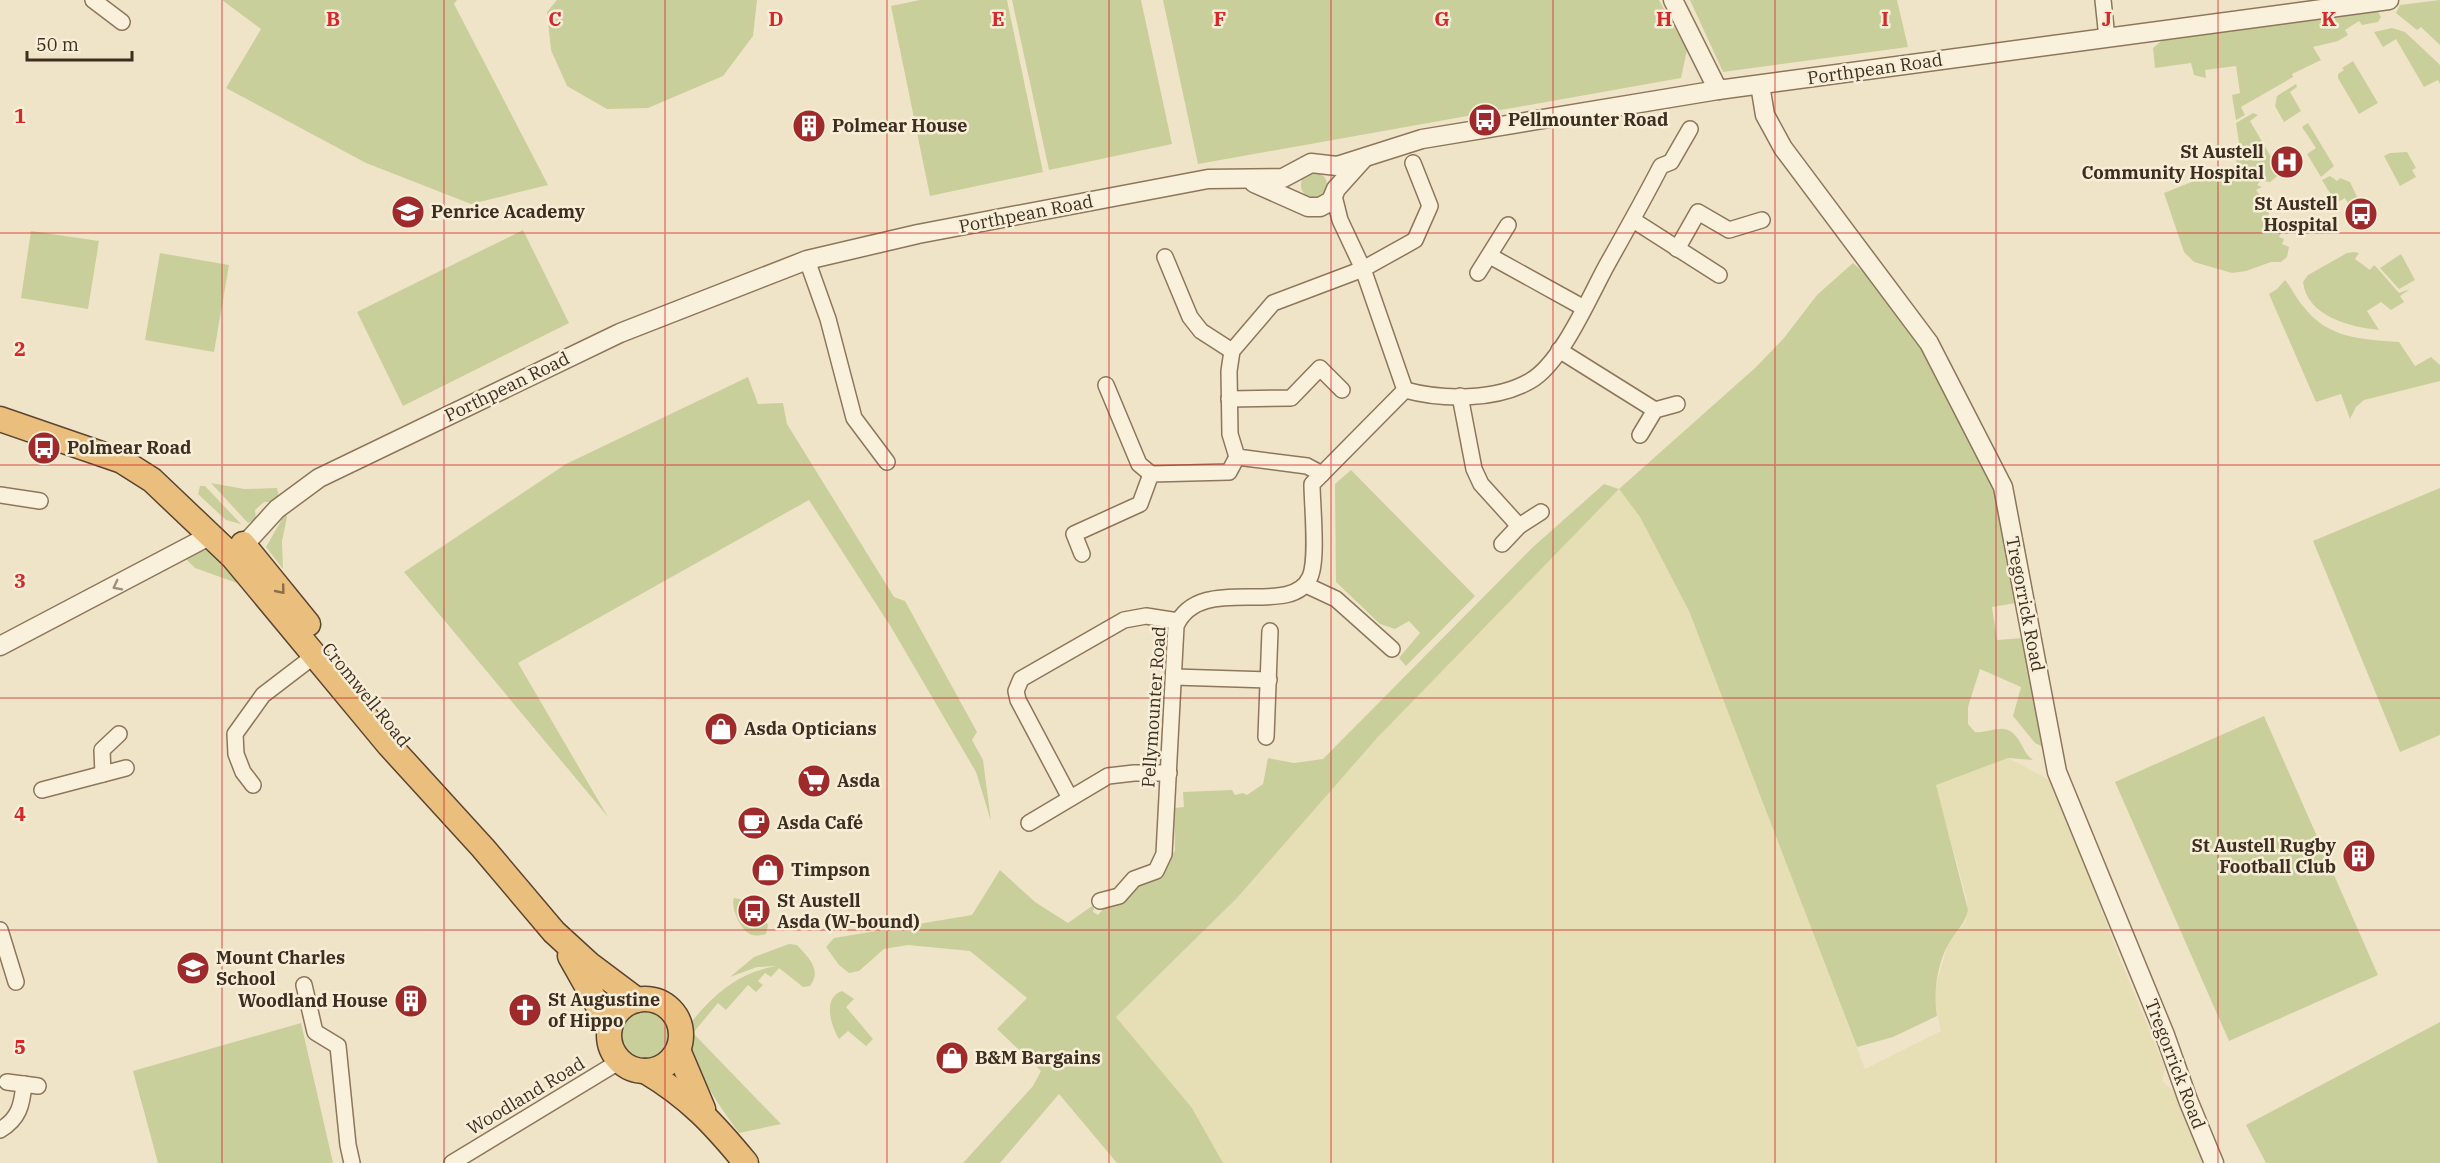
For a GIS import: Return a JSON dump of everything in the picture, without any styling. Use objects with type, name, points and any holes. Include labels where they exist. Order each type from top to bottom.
[{"type":"highway","points":[[0,406],[69,426],[134,456],[176,484],[239,551]]},
{"type":"highway","points":[[0,419],[122,461],[152,480],[211,535],[239,551]]},
{"type":"highway","name":"Cromwell Road","points":[[239,551],[314,656],[554,932],[589,964],[637,1000]]},
{"type":"highway","name":"Cromwell Road","points":[[239,551],[429,771],[483,848]]},
{"type":"highway","name":"Cromwell Road","points":[[554,932],[591,990],[610,1027]]},
{"type":"highway","points":[[637,1000],[658,1002],[674,1015],[681,1037],[678,1050],[668,1063],[658,1069],[634,1070],[620,1061],[610,1045],[610,1027],[622,1008],[637,1000]]},
{"type":"highway","points":[[678,1050],[707,1118]]},
{"type":"highway","points":[[645,1071],[679,1091],[707,1118],[746,1163]]},
{"type":"street","points":[[93,0],[122,22]]},
{"type":"street","points":[[1673,0],[1718,90]]},
{"type":"street","points":[[2103,0],[2107,38]]},
{"type":"street","name":"Porthpean Road","points":[[239,551],[277,509],[319,478],[620,333],[807,260],[918,234],[1208,179],[1283,178],[1311,163],[1337,166],[1422,140],[1718,90],[2389,0]]},
{"type":"street","name":"Tregorrick Road","points":[[1760,84],[1765,115],[1783,148],[1924,335],[2003,487],[2057,772],[2165,1035],[2214,1163]]},
{"type":"street","points":[[1404,390],[1428,396],[1460,396],[1503,390],[1530,381],[1545,370],[1584,308],[1661,166],[1671,162],[1690,129]]},
{"type":"street","name":"Porthpean Road","points":[[1246,180],[1308,206],[1326,205],[1365,158]]},
{"type":"street","points":[[1106,385],[1139,464],[1151,474],[1229,472],[1237,457],[1230,434],[1229,371],[1232,351],[1273,303],[1363,269],[1415,240],[1430,206],[1413,163]]},
{"type":"street","points":[[1321,164],[1334,175],[1335,193],[1346,234],[1363,269],[1404,390]]},
{"type":"street","points":[[1299,169],[1295,174],[1293,194],[1346,234]]},
{"type":"street","points":[[1677,249],[1698,212],[1729,230],[1762,220]]},
{"type":"street","points":[[1633,220],[1719,275]]},
{"type":"street","points":[[1479,273],[1508,225]]},
{"type":"street","points":[[1490,256],[1584,308]]},
{"type":"street","points":[[1165,257],[1190,317],[1201,331],[1232,351]]},
{"type":"street","points":[[807,260],[828,319],[854,418],[887,462]]},
{"type":"street","points":[[1559,350],[1655,410]]},
{"type":"street","points":[[1229,399],[1292,398],[1320,368],[1342,390]]},
{"type":"street","points":[[1392,649],[1336,599],[1306,585],[1313,568],[1312,484],[1404,390]]},
{"type":"street","points":[[1460,396],[1474,469],[1481,484],[1519,526]]},
{"type":"street","points":[[1640,435],[1655,410],[1677,404]]},
{"type":"street","points":[[1237,457],[1307,466],[1322,474]]},
{"type":"street","points":[[1082,554],[1074,534],[1140,504],[1151,474]]},
{"type":"street","points":[[0,495],[40,501]]},
{"type":"street","points":[[1502,544],[1519,526],[1541,512]]},
{"type":"street","points":[[0,646],[211,535]]},
{"type":"street","name":"Pellymounter Road","points":[[1100,901],[1119,896],[1130,882],[1156,871],[1161,862],[1178,621],[1187,609],[1213,599],[1282,595],[1296,592],[1306,585]]},
{"type":"street","points":[[1070,798],[1018,700],[1016,691],[1021,679],[1124,620],[1146,616],[1178,621]]},
{"type":"street","points":[[1266,737],[1270,631]]},
{"type":"street","points":[[254,785],[243,772],[236,754],[235,734],[263,695],[314,656]]},
{"type":"street","points":[[1174,677],[1269,680]]},
{"type":"street","points":[[103,774],[102,750],[119,734]]},
{"type":"street","points":[[42,790],[126,768]]},
{"type":"street","points":[[1029,823],[1108,776],[1169,773]]},
{"type":"street","points":[[0,930],[16,982]]},
{"type":"street","points":[[304,985],[315,1032],[338,1046],[348,1145],[352,1163]]},
{"type":"street","name":"Woodland Road","points":[[452,1163],[620,1061]]},
{"type":"street","points":[[0,1130],[16,1117],[31,1085],[7,1082]]},
{"type":"shaded area","points":[[1619,489],[1640,517],[1689,611],[1865,1069],[1941,1031],[1933,995],[1948,944],[1966,921],[1967,900],[1935,784],[2008,758],[2055,783],[2117,952],[2165,1068],[2162,1081],[2173,1091],[2206,1163],[1223,1163],[1192,1108],[1116,1017],[1237,898],[1377,738]]},
{"type":"green space","points":[[222,0],[457,0],[454,4],[548,185],[471,204],[366,163],[226,88],[261,29]]},
{"type":"green space","points":[[557,0],[757,0],[753,36],[723,76],[648,108],[607,109],[567,86],[551,50],[547,12]]},
{"type":"green space","points":[[920,0],[1007,0],[1043,172],[930,196],[891,6]]},
{"type":"green space","points":[[1012,0],[1141,0],[1172,144],[1049,170]]},
{"type":"green space","points":[[1163,0],[1659,0],[1687,50],[1681,78],[1198,164]]},
{"type":"green space","points":[[1690,0],[1897,0],[1908,47],[1723,72]]},
{"type":"green space","points":[[2440,0],[2440,45],[2421,27],[2417,30],[2396,13],[2400,5]]},
{"type":"green space","points":[[2376,8],[2381,17],[2378,22],[2362,25],[2359,21],[2345,30],[2348,35],[2338,41],[2313,47],[2321,60],[2292,74],[2293,77],[2241,107],[2245,115],[2236,120],[2232,95],[2240,93],[2236,66],[2205,70],[2206,78],[2194,75],[2191,63],[2155,68],[2153,48],[2164,39]]},
{"type":"green space","points":[[2392,28],[2405,32],[2440,65],[2440,84],[2438,80],[2424,87],[2396,39],[2383,47],[2374,32]]},
{"type":"green space","points":[[2353,61],[2378,103],[2359,114],[2338,78],[2338,74],[2344,70],[2342,68]]},
{"type":"green space","points":[[2296,84],[2297,87],[2290,92],[2301,111],[2284,122],[2275,106],[2277,96]]},
{"type":"green space","points":[[2253,113],[2258,115],[2250,121],[2280,172],[2289,167],[2270,182],[2261,181],[2257,185],[2262,187],[2256,190],[2262,198],[2261,203],[2266,205],[2264,210],[2269,212],[2268,217],[2274,219],[2275,230],[2281,233],[2279,237],[2284,239],[2282,244],[2289,247],[2287,257],[2281,262],[2271,262],[2246,271],[2232,273],[2194,262],[2184,252],[2164,193],[2194,181],[2209,178],[2209,171],[2237,166],[2236,157],[2241,156],[2236,123]]},
{"type":"green space","points":[[2308,123],[2334,166],[2321,177],[2307,154],[2316,148],[2302,127]]},
{"type":"green space","points":[[2407,152],[2416,168],[2412,170],[2416,177],[2400,186],[2384,156],[2390,153]]},
{"type":"green space","points":[[1314,172],[1324,175],[1327,185],[1324,195],[1314,198],[1304,195],[1301,185],[1304,175]]},
{"type":"green space","points":[[2330,176],[2337,181],[2340,178],[2350,182],[2359,201],[2355,204],[2357,207],[2352,210],[2345,198],[2336,203],[2322,180]]},
{"type":"green space","points":[[523,230],[569,323],[403,406],[357,312]]},
{"type":"green space","points":[[31,231],[99,241],[88,309],[21,298]]},
{"type":"green space","points":[[160,253],[229,265],[214,352],[145,340]]},
{"type":"green space","points":[[2347,253],[2359,253],[2355,259],[2370,270],[2374,265],[2399,293],[2410,289],[2400,296],[2404,302],[2391,310],[2381,302],[2367,311],[2379,330],[2344,323],[2332,318],[2321,312],[2306,294],[2303,282],[2308,275]]},
{"type":"green space","points":[[2401,254],[2415,280],[2399,289],[2380,268]]},
{"type":"green space","points":[[1853,263],[1875,282],[1903,317],[1982,459],[1995,492],[2016,603],[1992,607],[1997,640],[2023,638],[2043,747],[2035,743],[2013,716],[2021,687],[1980,669],[1968,707],[1968,724],[1975,732],[2001,729],[2010,731],[2033,760],[2008,758],[1936,785],[1968,910],[1945,951],[1939,969],[1936,988],[1937,1016],[1893,1037],[1857,1047],[1689,611],[1640,517],[1619,489],[1755,368],[1784,338],[1817,295]]},
{"type":"green space","points":[[2285,280],[2303,306],[2323,325],[2334,331],[2359,338],[2399,342],[2415,366],[2431,357],[2440,365],[2440,381],[2364,400],[2356,407],[2350,419],[2341,394],[2316,402],[2269,294]]},
{"type":"green space","points":[[748,377],[758,404],[783,403],[787,424],[894,597],[905,601],[977,732],[972,740],[983,760],[991,821],[976,772],[891,627],[809,500],[518,663],[608,817],[404,572],[566,464]]},
{"type":"green space","points":[[1351,470],[1475,596],[1406,666],[1399,658],[1420,633],[1409,621],[1395,629],[1380,624],[1336,582],[1335,484]]},
{"type":"green space","points":[[211,483],[244,489],[277,488],[279,497],[273,502],[264,502],[255,510],[256,519],[248,523]]},
{"type":"green space","points":[[1604,484],[1619,489],[1377,738],[1237,898],[1116,1017],[1192,1108],[1223,1163],[1117,1163],[1059,1094],[1000,1163],[963,1163],[1033,1086],[1041,1071],[997,1029],[1027,998],[970,951],[908,945],[884,949],[859,971],[849,973],[839,965],[826,947],[834,938],[972,915],[1000,870],[1035,902],[1068,923],[1095,904],[1093,912],[1098,915],[1106,906],[1128,897],[1175,851],[1174,808],[1184,807],[1183,792],[1232,790],[1235,795],[1243,793],[1247,795],[1263,784],[1268,758],[1294,763],[1323,759],[1533,547]]},
{"type":"green space","points":[[200,486],[205,486],[241,524],[226,520],[198,494]]},
{"type":"green space","points":[[2440,488],[2440,735],[2400,752],[2313,541]]},
{"type":"green space","points":[[285,514],[287,517],[282,541],[283,569],[266,547]]},
{"type":"green space","points":[[203,550],[210,551],[248,587],[195,568],[185,558]]},
{"type":"green space","points":[[2264,716],[2378,975],[2229,1041],[2115,782]]},
{"type":"green space","points":[[734,898],[745,900],[753,906],[749,908],[754,916],[762,914],[768,925],[766,934],[752,935],[744,929],[735,913]]},
{"type":"green space","points":[[789,944],[797,945],[813,964],[815,975],[810,986],[803,987],[779,968],[771,977],[765,973],[758,981],[763,985],[756,992],[748,985],[726,1010],[718,1003],[693,1033],[781,1124],[739,1133],[713,1096],[699,1069],[690,1040],[689,1025],[707,1004],[727,987],[749,974],[776,966],[757,967],[730,977],[754,957]]},
{"type":"green space","points":[[842,991],[854,999],[846,1007],[873,1039],[866,1046],[848,1031],[839,1039],[836,1033],[831,1020],[830,1006],[836,995]]},
{"type":"green space","points":[[646,1009],[656,1011],[664,1017],[670,1025],[672,1035],[670,1045],[664,1053],[656,1059],[646,1061],[636,1059],[628,1053],[622,1045],[620,1035],[622,1025],[628,1017],[636,1011]]},
{"type":"green space","points":[[2440,1022],[2440,1163],[2266,1163],[2246,1125]]},
{"type":"green space","points":[[301,1023],[333,1163],[158,1163],[133,1071]]},
{"type":"place","name":"Pellmounter Road","points":[[1485,120]]},
{"type":"place","name":"Polmear House","points":[[809,126]]},
{"type":"place","name":"St Austell Community Hospital","points":[[2287,162]]},
{"type":"place","name":"Penrice Academy","points":[[408,212]]},
{"type":"place","name":"St Austell Hospital","points":[[2361,214]]},
{"type":"place","name":"Polmear Road","points":[[44,448]]},
{"type":"place","name":"Asda Opticians","points":[[721,729]]},
{"type":"place","name":"Asda","points":[[814,781]]},
{"type":"place","name":"Asda Café","points":[[754,823]]},
{"type":"place","name":"St Austell Rugby Football Club","points":[[2359,856]]},
{"type":"place","name":"Timpson","points":[[768,870]]},
{"type":"place","name":"St Austell Asda (W-bound)","points":[[754,911]]},
{"type":"place","name":"Mount Charles School","points":[[193,968]]},
{"type":"place","name":"Woodland House","points":[[411,1001]]},
{"type":"place","name":"St Augustine of Hippo","points":[[525,1010]]},
{"type":"place","name":"B&M Bargains","points":[[952,1058]]}]
